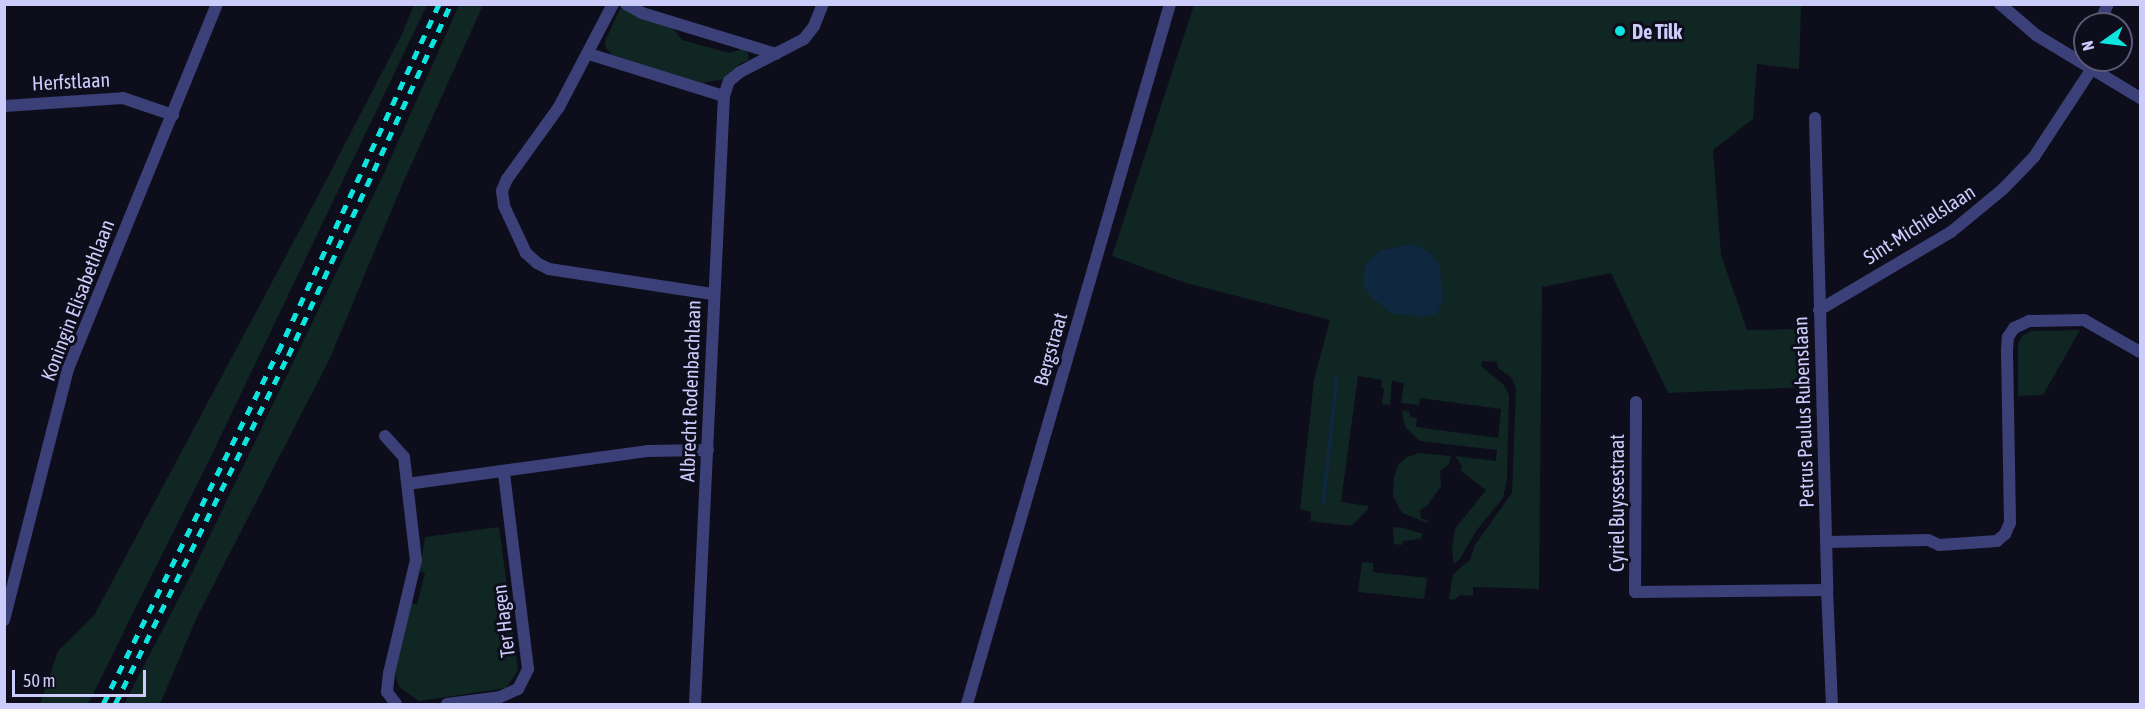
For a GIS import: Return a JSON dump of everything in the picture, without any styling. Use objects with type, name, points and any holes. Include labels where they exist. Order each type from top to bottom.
[{"type":"street","name":"Koningin Elisabethlaan","points":[[4,620],[68,369],[217,4]]},
{"type":"street","points":[[613,4],[589,54],[559,107],[507,179],[502,191],[504,206],[526,253],[537,263],[549,269],[712,294]]},
{"type":"street","points":[[626,4],[642,13],[776,54],[804,39],[814,26],[823,4]]},
{"type":"street","name":"Bergstraat","points":[[967,705],[1170,4]]},
{"type":"street","points":[[2003,5],[2027,28],[2073,55]]},
{"type":"street","points":[[589,54],[724,96]]},
{"type":"street","name":"Albrecht Rodenbachlaan","points":[[694,705],[708,450],[712,294],[724,96],[729,81],[740,72],[776,54]]},
{"type":"street","name":"Sint-Michielslaan","points":[[1819,310],[1951,232],[2003,189],[2034,157],[2081,72]]},
{"type":"street","points":[[2100,72],[2140,98]]},
{"type":"street","name":"Herfstlaan","points":[[4,106],[123,98],[173,115]]},
{"type":"street","name":"Petrus Paulus Rubenslaan","points":[[1815,118],[1832,705]]},
{"type":"street","points":[[1826,542],[1928,540],[1939,545],[1997,541],[2005,534],[2010,523],[2007,350],[2008,338],[2014,328],[2029,321],[2084,320],[2140,352]]},
{"type":"street","name":"Cyriel Buyssestraat","points":[[1636,402],[1635,592],[1827,590]]},
{"type":"street","points":[[385,436],[404,456],[416,560],[388,673],[387,693],[396,705]]},
{"type":"street","points":[[407,484],[504,473],[523,467],[647,451],[708,450]]},
{"type":"street","name":"Ter Hagen","points":[[447,705],[500,697],[518,689],[528,669],[504,473]]},
{"type":"green space","points":[[414,5],[427,5],[215,448],[88,704],[40,704],[58,651],[95,614],[319,194],[402,34]]},
{"type":"green space","points":[[459,5],[483,5],[402,185],[330,358],[197,617],[160,704],[124,704],[191,575],[385,171]]},
{"type":"green space","points":[[1194,5],[1801,5],[1799,69],[1757,64],[1753,119],[1713,150],[1721,255],[1747,330],[1807,329],[1809,387],[1668,393],[1611,273],[1542,287],[1539,589],[1473,587],[1473,596],[1460,595],[1454,600],[1449,599],[1453,574],[1470,560],[1475,545],[1512,493],[1516,388],[1511,377],[1498,368],[1497,362],[1482,361],[1481,366],[1504,385],[1509,395],[1507,478],[1503,498],[1476,531],[1460,559],[1454,564],[1452,549],[1455,529],[1486,490],[1460,470],[1462,466],[1455,456],[1496,461],[1497,450],[1420,441],[1405,427],[1402,410],[1410,412],[1410,417],[1417,418],[1416,427],[1498,438],[1501,409],[1420,398],[1419,405],[1401,403],[1404,383],[1392,381],[1390,405],[1382,404],[1384,389],[1381,388],[1382,380],[1358,376],[1341,502],[1368,506],[1368,509],[1351,526],[1310,521],[1311,512],[1300,509],[1314,380],[1330,320],[1186,283],[1112,256]]},
{"type":"green space","points":[[620,9],[629,10],[672,27],[682,40],[729,53],[742,49],[748,52],[748,61],[742,62],[721,80],[701,83],[612,55],[606,48],[605,41]]},
{"type":"green space","points":[[2080,330],[2043,395],[2018,396],[2018,344],[2022,336],[2031,331]]},
{"type":"green space","points":[[1420,453],[1451,456],[1449,464],[1440,471],[1441,486],[1427,506],[1420,510],[1421,518],[1428,523],[1402,513],[1393,496],[1394,477],[1398,465],[1407,457]]},
{"type":"green space","points":[[499,527],[518,670],[506,688],[419,701],[399,687],[395,674],[411,603],[417,604],[425,573],[420,571],[425,537]]},
{"type":"green space","points":[[1393,527],[1423,534],[1420,539],[1403,541],[1402,545],[1394,544]]},
{"type":"green space","points":[[1362,562],[1373,563],[1373,572],[1427,578],[1424,599],[1358,592]]},
{"type":"water","points":[[1409,244],[1416,245],[1432,254],[1440,268],[1443,298],[1438,312],[1433,315],[1421,317],[1391,313],[1370,296],[1363,285],[1365,264],[1380,251]]},
{"type":"water","points":[[1335,374],[1339,375],[1325,505],[1321,505]]},
{"type":"railway","points":[[103,704],[278,352],[439,4]]},
{"type":"railway","points":[[115,704],[288,356],[451,4]]},
{"type":"place","name":"De Tilk","points":[[1620,31]]}]
